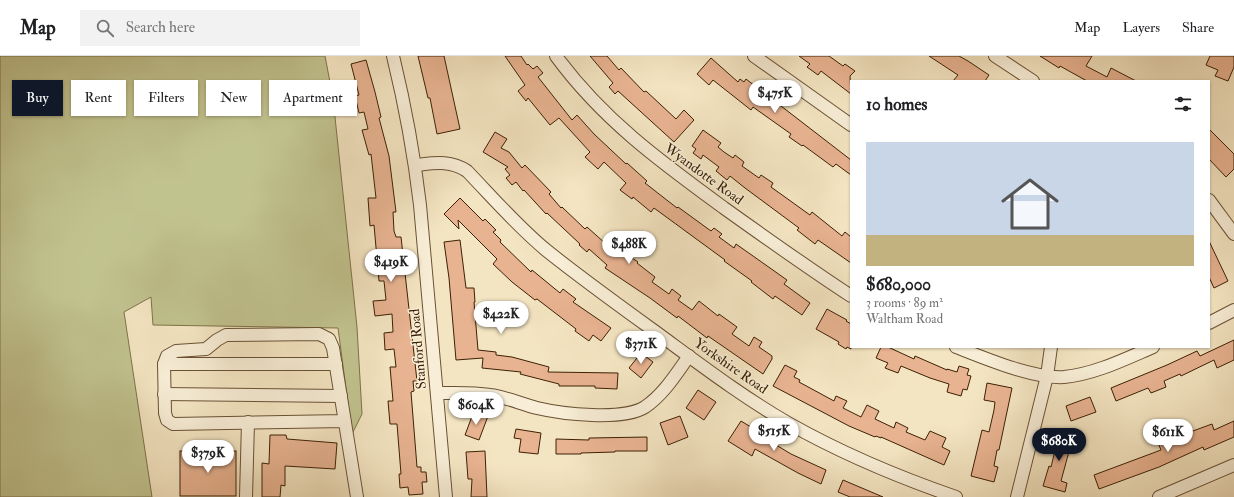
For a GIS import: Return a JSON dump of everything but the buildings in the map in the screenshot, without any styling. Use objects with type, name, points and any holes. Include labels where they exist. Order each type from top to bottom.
[{"type":"street","name":"Stanford Road","points":[[393,56],[404,100],[416,165],[438,393],[446,497]]},
{"type":"street","name":"Wyandotte Road","points":[[556,56],[590,98],[630,136],[661,162],[812,270],[850,295]]},
{"type":"street","points":[[754,56],[850,124]]},
{"type":"street","points":[[995,56],[1031,80]]},
{"type":"street","name":"Yorkshire Road","points":[[416,165],[441,162],[460,166],[467,171],[513,219],[546,250],[689,356],[786,422],[869,464],[956,497]]},
{"type":"street","points":[[1210,201],[1234,234]]},
{"type":"street","points":[[1210,322],[1234,310]]},
{"type":"street","points":[[345,422],[173,424],[167,420],[165,413],[164,364],[167,356],[176,351],[206,349],[226,335],[319,334],[329,339],[333,348],[336,364],[357,497]]},
{"type":"street","points":[[959,348],[1021,370],[1047,376],[1062,377],[1091,372],[1151,348]]},
{"type":"street","points":[[1017,497],[1047,376],[1051,348]]},
{"type":"street","points":[[438,393],[467,392],[487,394],[537,408],[566,413],[604,415],[616,414],[644,408],[660,396],[689,356]]},
{"type":"street","points":[[164,364],[336,364]]},
{"type":"street","points":[[164,394],[341,396]]},
{"type":"street","points":[[246,497],[248,422]]},
{"type":"street","points":[[1159,497],[1234,465]]},
{"type":"green space","points":[[0,56],[325,56],[330,80],[269,80],[269,116],[335,116],[357,327],[362,414],[352,434],[338,328],[153,325],[151,297],[124,312],[152,497],[0,497]]}]
